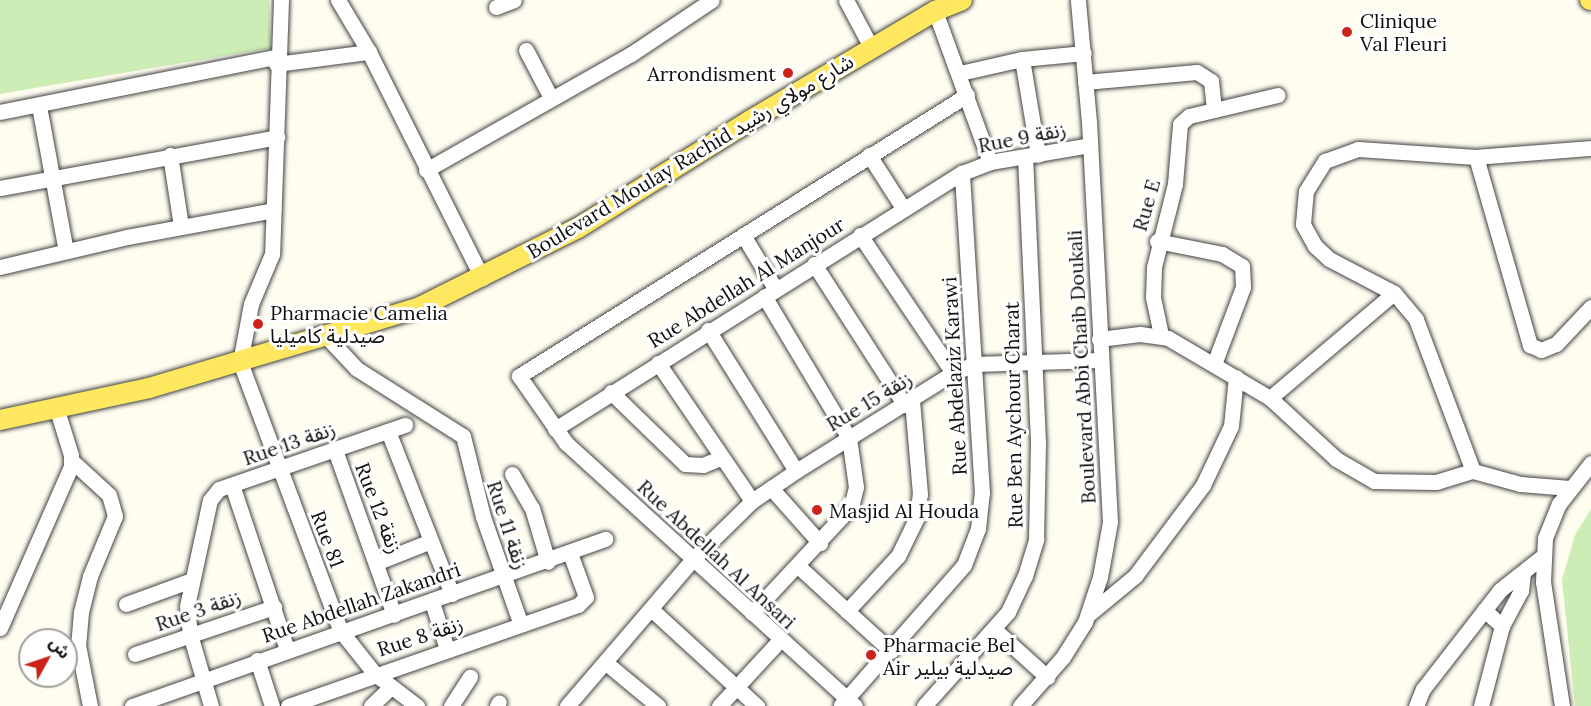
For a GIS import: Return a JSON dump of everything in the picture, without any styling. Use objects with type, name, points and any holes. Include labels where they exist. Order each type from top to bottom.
[{"type":"main road","name":"Boulevard Moulay Rachid شارع مولاي رشيد","points":[[0,420],[57,410],[240,362],[388,319],[482,278],[578,228],[935,11],[962,0]]},
{"type":"street","points":[[240,362],[251,304],[272,254],[277,137],[276,61],[281,0]]},
{"type":"street","points":[[338,0],[369,52],[482,278]]},
{"type":"street","points":[[496,7],[514,0]]},
{"type":"street","points":[[426,170],[631,54],[712,0]]},
{"type":"street","points":[[846,0],[872,49]]},
{"type":"street","name":"Boulevard Abbi Chaib Doukali","points":[[1020,706],[1047,677],[1078,636],[1089,614],[1102,569],[1110,522],[1099,360],[1090,146],[1078,0]]},
{"type":"street","points":[[935,11],[960,73],[990,162]]},
{"type":"street","points":[[526,50],[551,98]]},
{"type":"street","points":[[0,112],[276,61],[369,52]]},
{"type":"street","points":[[960,73],[1022,59],[1084,53]]},
{"type":"street","name":"Rue Ben Aychour Charat","points":[[924,706],[993,629],[1016,598],[1039,527],[1031,156],[1022,59]]},
{"type":"street","points":[[1085,82],[1197,72],[1208,77],[1213,87],[1214,110],[1278,95]]},
{"type":"street","points":[[752,613],[820,543],[855,501],[849,438],[770,292],[743,235],[967,94]]},
{"type":"street","points":[[39,106],[66,251]]},
{"type":"street","name":"Rue E","points":[[1161,335],[1153,297],[1157,241],[1175,184],[1180,124],[1189,116],[1214,110]]},
{"type":"street","points":[[0,188],[170,154],[277,137]]},
{"type":"street","name":"Rue 9 زنقة","points":[[962,173],[990,162],[1090,146]]},
{"type":"street","points":[[1473,471],[1416,319],[1394,293],[1329,258],[1306,234],[1303,208],[1314,174],[1325,161],[1358,149],[1476,157],[1591,148]]},
{"type":"street","points":[[170,154],[181,226]]},
{"type":"street","points":[[869,155],[903,208]]},
{"type":"street","points":[[1476,157],[1530,345],[1541,350],[1556,344],[1591,307]]},
{"type":"street","name":"Rue Abdellah Al Manjour","points":[[555,429],[708,330],[962,173]]},
{"type":"street","name":"Rue Abdelaziz Karawi","points":[[847,704],[964,566],[978,529],[982,493],[962,173]]},
{"type":"street","points":[[0,267],[181,226],[274,210]]},
{"type":"street","name":"Rue Abdellah Al Ansari","points":[[743,235],[519,376],[555,429],[601,476],[694,558],[847,704]]},
{"type":"street","points":[[860,235],[953,373]]},
{"type":"street","points":[[1157,241],[1222,254],[1242,266],[1243,287],[1214,364]]},
{"type":"street","points":[[814,264],[908,403],[920,494],[917,517],[898,556],[847,611]]},
{"type":"street","points":[[1270,398],[1394,293]]},
{"type":"street","points":[[708,330],[796,471]]},
{"type":"street","points":[[1099,339],[1161,335],[1270,398],[1322,447],[1365,477],[1436,482],[1473,471],[1520,484],[1570,488]]},
{"type":"street","name":"Rue 11 زنقة","points":[[326,336],[357,369],[463,436],[470,472],[502,577],[520,625]]},
{"type":"street","name":"Rue 15 زنقة","points":[[567,706],[694,558],[752,501],[796,471],[953,373],[974,364],[1099,360]]},
{"type":"street","name":"Rue 81","points":[[240,362],[340,630],[375,674],[407,703]]},
{"type":"street","points":[[658,363],[720,458],[752,501]]},
{"type":"street","points":[[1089,614],[1135,576],[1203,485],[1231,426],[1236,377]]},
{"type":"street","points":[[611,392],[685,464],[703,465],[720,458]]},
{"type":"street","points":[[57,410],[72,461],[101,486],[114,506],[115,516],[90,576],[81,612],[78,645],[90,706]]},
{"type":"street","name":"Rue 13 زنقة","points":[[210,706],[190,634],[187,606],[205,519],[215,493],[232,485],[405,425]]},
{"type":"street","points":[[388,431],[452,594]]},
{"type":"street","name":"Rue 12 زنقة","points":[[335,450],[378,562],[394,615]]},
{"type":"street","points":[[0,628],[72,461]]},
{"type":"street","points":[[1562,706],[1546,601],[1543,556],[1550,520],[1570,488],[1591,463]]},
{"type":"street","points":[[512,474],[532,508],[548,561]]},
{"type":"street","points":[[232,485],[287,649]]},
{"type":"street","points":[[771,488],[820,543]]},
{"type":"street","name":"Rue Abdellah Zakandri","points":[[132,706],[204,678],[340,630],[432,602],[605,539]]},
{"type":"street","points":[[378,562],[431,541]]},
{"type":"street","name":"Rue 8 زنقة","points":[[288,706],[447,649],[567,610],[586,597],[570,553]]},
{"type":"street","points":[[1416,706],[1423,689],[1500,590],[1543,556]]},
{"type":"street","points":[[797,565],[891,651]]},
{"type":"street","points":[[1481,706],[1502,626],[1521,591],[1523,573]]},
{"type":"street","points":[[126,604],[192,580]]},
{"type":"street","points":[[432,602],[447,649]]},
{"type":"street","name":"Rue 3 زنقة","points":[[135,654],[274,607]]},
{"type":"street","points":[[651,609],[757,706]]},
{"type":"street","points":[[1484,610],[1502,626]]},
{"type":"street","points":[[993,629],[1047,677]]},
{"type":"street","points":[[719,706],[780,640]]},
{"type":"street","points":[[257,660],[272,706]]},
{"type":"street","points":[[605,662],[658,706]]},
{"type":"street","points":[[451,706],[470,677]]},
{"type":"street","points":[[371,706],[391,687]]},
{"type":"green space","points":[[0,0],[269,0],[271,48],[0,94]]},
{"type":"green space","points":[[1591,509],[1591,706],[1575,706],[1562,580],[1575,535]]},
{"type":"place","name":"Clinique Val Fleuri","points":[[1347,32]]},
{"type":"place","name":"Arrondisment","points":[[788,73]]},
{"type":"place","name":"Pharmacie Camelia صيدلية كاميليا","points":[[258,324]]},
{"type":"place","name":"Masjid Al Houda","points":[[817,510]]},
{"type":"place","name":"Pharmacie Bel Air صيدلية بيلير","points":[[871,655]]}]
